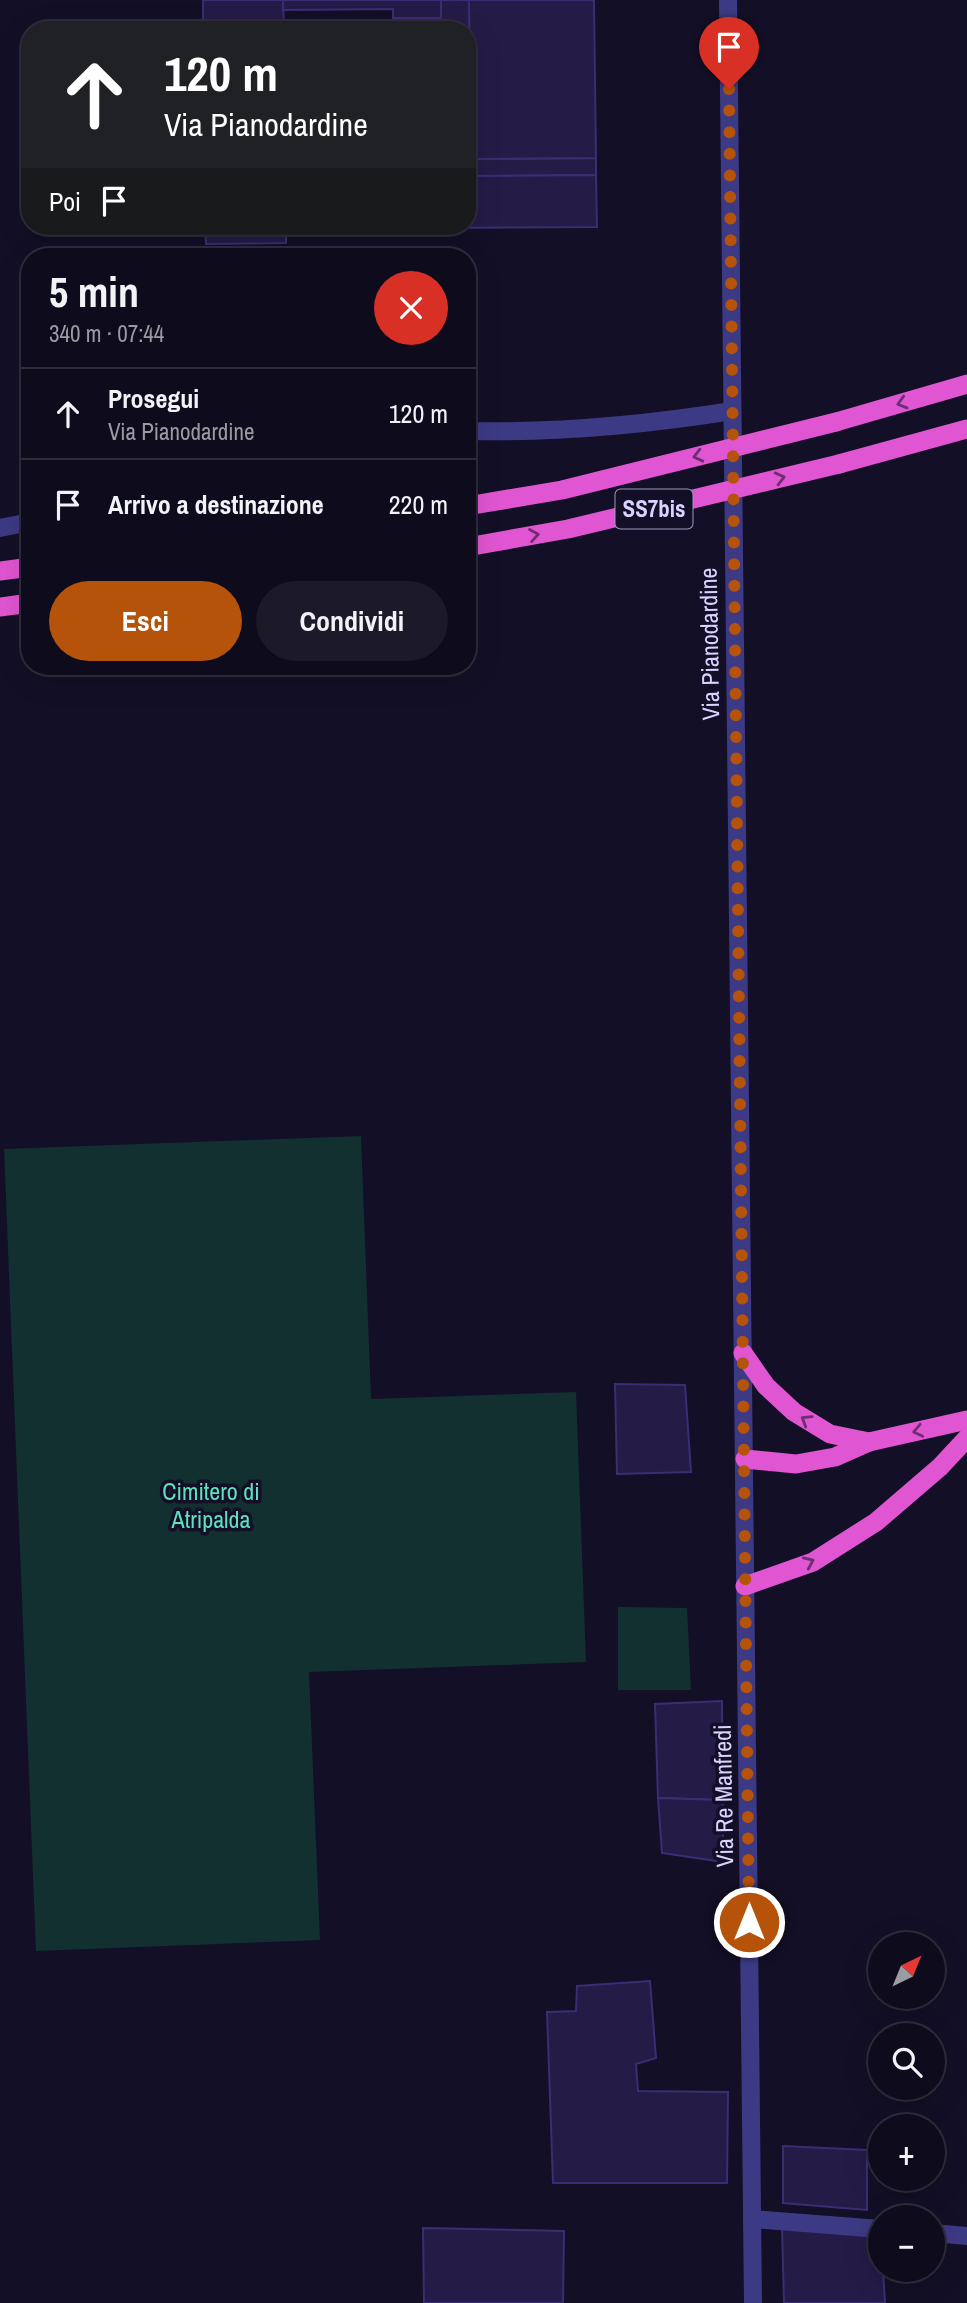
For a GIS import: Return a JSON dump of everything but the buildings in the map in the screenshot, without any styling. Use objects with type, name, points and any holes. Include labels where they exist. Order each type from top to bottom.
[{"type":"highway","name":"SS7bis","points":[[476,505],[562,491],[836,422],[967,384]]},
{"type":"highway","name":"SS7bis","points":[[476,545],[568,529],[839,464],[967,429]]},
{"type":"highway","points":[[0,571],[21,568]]},
{"type":"highway","points":[[0,607],[21,604]]},
{"type":"highway","points":[[743,1353],[766,1386],[794,1412],[830,1434],[869,1442]]},
{"type":"highway","points":[[745,1460],[796,1464],[835,1457],[869,1442],[967,1420]]},
{"type":"highway","points":[[746,1586],[813,1562],[876,1522],[940,1467],[967,1438]]},
{"type":"street","name":"Via Pianodardine","points":[[727,0],[742,1288]]},
{"type":"street","points":[[476,431],[603,429],[732,411]]},
{"type":"street","points":[[0,528],[21,524]]},
{"type":"street","name":"Via Re Manfredi","points":[[742,1288],[753,2303]]},
{"type":"street","points":[[752,2219],[868,2228]]},
{"type":"street","points":[[945,2234],[967,2235]]},
{"type":"green space","name":"Cimitero di Atripalda","points":[[361,1136],[371,1399],[576,1392],[586,1662],[309,1672],[320,1940],[36,1951],[4,1149]]},
{"type":"green space","points":[[618,1607],[687,1608],[691,1690],[618,1690]]},
{"type":"route","points":[[729,89],[749,1922]]}]
